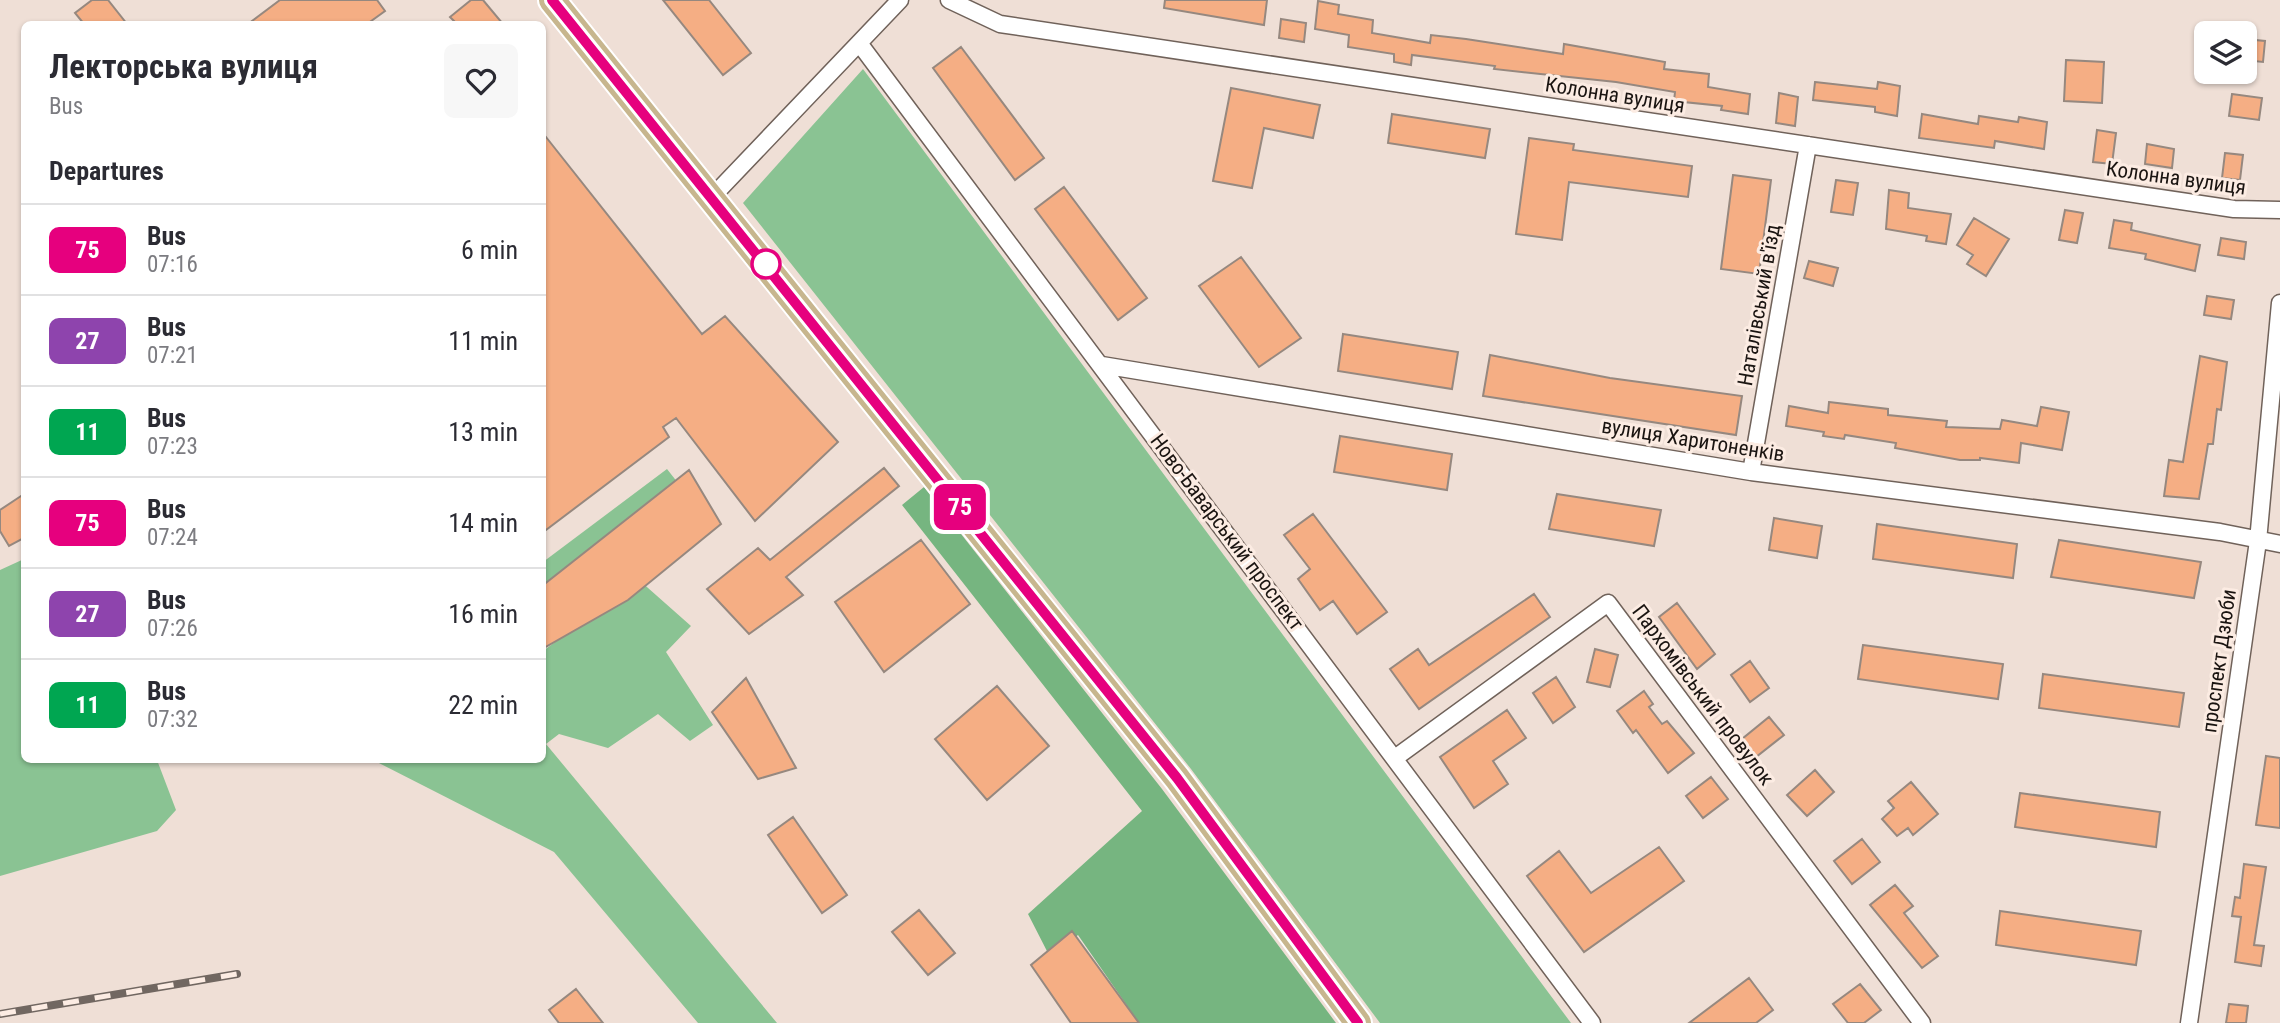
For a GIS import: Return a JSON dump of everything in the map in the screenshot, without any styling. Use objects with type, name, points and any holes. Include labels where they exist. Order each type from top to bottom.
[{"type":"main road","points":[[552,0],[1177,778],[1358,1023]]},
{"type":"street","points":[[712,197],[900,0]]},
{"type":"street","name":"Колонна вулиця","points":[[949,0],[1000,24],[2234,209],[2280,210]]},
{"type":"street","name":"Ново-Баварський проспект","points":[[859,43],[1592,1023]]},
{"type":"street","name":"Наталівський в'їзд","points":[[1752,472],[1808,145]]},
{"type":"street","name":"проспект Дзюби","points":[[2189,1023],[2258,541],[2280,303]]},
{"type":"street","name":"вулиця Харитоненків","points":[[1102,365],[1752,472],[2220,532],[2280,544]]},
{"type":"street","name":"Пархомівський провулок","points":[[1395,758],[1608,603],[1922,1023]]},
{"type":"green space","points":[[863,69],[1571,1023],[1380,1023],[1191,769],[743,203]]},
{"type":"green space","points":[[667,469],[678,483],[546,583],[546,560]]},
{"type":"green space","points":[[924,487],[1162,789],[1336,1023],[1139,1023],[1078,935],[1050,957],[1028,914],[1142,811],[902,505]]},
{"type":"green space","points":[[21,560],[21,763],[158,763],[176,810],[157,831],[0,876],[0,570]]},
{"type":"green space","points":[[639,580],[691,626],[666,652],[713,725],[690,741],[658,714],[608,748],[559,734],[546,744],[546,649]]},
{"type":"green space","points":[[546,744],[777,1023],[698,1023],[554,852],[379,763],[546,763]]},
{"type":"building","points":[[92,0],[108,0],[125,21],[82,21],[75,13]]},
{"type":"building","points":[[280,0],[377,0],[385,11],[371,21],[252,21]]},
{"type":"building","points":[[471,0],[483,0],[500,21],[454,21],[450,17]]},
{"type":"building","points":[[663,0],[709,0],[751,53],[723,75]]},
{"type":"building","points":[[1165,0],[1267,0],[1264,25],[1164,8]]},
{"type":"building","points":[[1318,1],[1339,5],[1338,14],[1373,20],[1372,33],[1430,43],[1431,35],[1563,54],[1564,44],[1665,62],[1664,69],[1709,74],[1708,87],[1750,94],[1748,114],[1721,110],[1722,106],[1674,101],[1675,92],[1616,82],[1494,69],[1495,66],[1412,55],[1411,65],[1394,62],[1394,54],[1348,47],[1349,35],[1315,29]]},
{"type":"building","points":[[1281,19],[1306,23],[1304,42],[1279,38]]},
{"type":"building","points":[[2257,40],[2265,41],[2263,62],[2257,61]]},
{"type":"building","points":[[961,47],[1044,158],[1015,180],[933,68]]},
{"type":"building","points":[[2066,60],[2104,62],[2102,103],[2064,101]]},
{"type":"building","points":[[1815,82],[1877,89],[1878,82],[1900,86],[1897,116],[1875,112],[1875,107],[1813,100]]},
{"type":"building","points":[[1231,88],[1320,105],[1313,138],[1264,128],[1252,188],[1213,181]]},
{"type":"building","points":[[1779,93],[1798,97],[1795,126],[1776,123]]},
{"type":"building","points":[[2232,94],[2262,98],[2259,120],[2229,116]]},
{"type":"building","points":[[1392,114],[1490,129],[1485,158],[1388,143]]},
{"type":"building","points":[[1922,114],[1978,124],[1979,116],[2018,122],[2019,117],[2047,122],[2044,149],[1995,141],[1994,148],[1919,138]]},
{"type":"building","points":[[2097,130],[2116,133],[2112,164],[2093,162]]},
{"type":"building","points":[[546,137],[702,334],[725,316],[838,442],[755,521],[676,418],[663,427],[669,437],[546,530]]},
{"type":"building","points":[[1529,138],[1574,144],[1573,150],[1692,166],[1688,197],[1569,182],[1562,240],[1516,234]]},
{"type":"building","points":[[2147,144],[2174,149],[2172,168],[2145,164]]},
{"type":"building","points":[[2225,153],[2243,155],[2240,180],[2222,178]]},
{"type":"building","points":[[1733,175],[1771,180],[1759,274],[1721,269]]},
{"type":"building","points":[[1836,180],[1858,183],[1853,215],[1831,212]]},
{"type":"building","points":[[1064,187],[1147,298],[1118,320],[1035,209]]},
{"type":"building","points":[[1889,190],[1909,193],[1908,208],[1951,214],[1946,244],[1926,241],[1927,236],[1886,229]]},
{"type":"building","points":[[2065,210],[2083,213],[2077,243],[2059,240]]},
{"type":"building","points":[[1974,218],[2009,239],[1986,276],[1967,264],[1973,255],[1957,245]]},
{"type":"building","points":[[2114,220],[2132,223],[2131,230],[2200,245],[2195,271],[2145,259],[2146,254],[2109,248]]},
{"type":"building","points":[[2221,238],[2246,242],[2244,259],[2218,255]]},
{"type":"building","points":[[1241,257],[1301,338],[1259,367],[1199,286]]},
{"type":"building","points":[[1809,261],[1838,268],[1833,286],[1804,278]]},
{"type":"building","points":[[2207,296],[2234,300],[2231,319],[2204,315]]},
{"type":"building","points":[[1343,334],[1458,352],[1452,389],[1338,371]]},
{"type":"building","points":[[1490,355],[1610,378],[1742,396],[1736,435],[1483,396]]},
{"type":"building","points":[[2200,356],[2227,362],[2221,410],[2217,409],[2213,444],[2208,444],[2199,499],[2164,496],[2169,460],[2183,462]]},
{"type":"building","points":[[1829,402],[1888,409],[1888,415],[1947,421],[1946,427],[2000,429],[2002,420],[2037,426],[2041,407],[2069,412],[2062,450],[2021,443],[2019,463],[1980,458],[1960,460],[1895,448],[1896,443],[1845,435],[1844,439],[1823,436],[1824,432],[1786,426],[1789,406],[1828,413]]},
{"type":"building","points":[[1340,436],[1452,454],[1447,490],[1334,472]]},
{"type":"building","points":[[884,468],[899,486],[786,577],[803,595],[749,634],[707,589],[758,548],[770,560]]},
{"type":"building","points":[[689,470],[721,524],[628,600],[546,647],[546,583]]},
{"type":"building","points":[[1557,494],[1661,510],[1654,546],[1549,529]]},
{"type":"building","points":[[21,496],[21,540],[9,546],[0,531],[0,510]]},
{"type":"building","points":[[1313,514],[1387,612],[1357,634],[1333,601],[1320,610],[1298,579],[1310,569],[1284,535]]},
{"type":"building","points":[[1774,518],[1822,526],[1817,558],[1769,550]]},
{"type":"building","points":[[1877,524],[2017,544],[2013,578],[1873,559]]},
{"type":"building","points":[[921,540],[970,604],[884,672],[835,602]]},
{"type":"building","points":[[2059,540],[2201,562],[2194,598],[2051,577]]},
{"type":"building","points":[[1534,594],[1550,617],[1419,709],[1390,669],[1418,649],[1429,665]]},
{"type":"building","points":[[1677,603],[1715,654],[1697,669],[1659,617]]},
{"type":"building","points":[[1863,645],[2003,664],[1998,699],[1858,679]]},
{"type":"building","points":[[1595,649],[1618,655],[1610,687],[1587,682]]},
{"type":"building","points":[[1750,661],[1769,688],[1750,702],[1731,675]]},
{"type":"building","points":[[2043,674],[2184,693],[2179,727],[2039,708]]},
{"type":"building","points":[[1556,677],[1575,707],[1553,723],[1533,693]]},
{"type":"building","points":[[746,678],[796,768],[758,779],[712,712]]},
{"type":"building","points":[[997,686],[1049,746],[987,800],[935,739]]},
{"type":"building","points":[[1644,691],[1653,704],[1649,707],[1662,724],[1667,721],[1694,753],[1668,773],[1636,730],[1633,733],[1617,711]]},
{"type":"building","points":[[1507,710],[1526,738],[1493,761],[1508,784],[1474,808],[1440,757]]},
{"type":"building","points":[[1769,717],[1784,735],[1756,757],[1742,739]]},
{"type":"building","points":[[2266,756],[2280,758],[2280,828],[2256,825]]},
{"type":"building","points":[[1815,770],[1834,792],[1807,816],[1787,795]]},
{"type":"building","points":[[1711,777],[1728,799],[1703,818],[1686,796]]},
{"type":"building","points":[[1911,782],[1938,814],[1913,835],[1908,828],[1897,836],[1882,819],[1894,808],[1888,801]]},
{"type":"building","points":[[2020,793],[2160,812],[2156,847],[2015,827]]},
{"type":"building","points":[[793,817],[847,895],[822,913],[768,835]]},
{"type":"building","points":[[1862,839],[1880,862],[1852,884],[1834,861]]},
{"type":"building","points":[[1659,847],[1684,881],[1584,952],[1527,876],[1559,851],[1591,893]]},
{"type":"building","points":[[2244,864],[2266,867],[2254,945],[2264,946],[2261,966],[2235,962],[2241,917],[2232,916],[2235,897],[2240,898]]},
{"type":"building","points":[[1895,885],[1913,906],[1904,913],[1938,956],[1922,968],[1870,905]]},
{"type":"building","points":[[919,910],[955,953],[928,975],[892,932]]},
{"type":"building","points":[[2000,911],[2141,931],[2136,965],[1996,945]]},
{"type":"building","points":[[1072,931],[1139,1023],[1071,1023],[1031,965]]},
{"type":"building","points":[[1749,978],[1773,1010],[1756,1023],[1689,1023]]},
{"type":"building","points":[[1860,984],[1881,1010],[1864,1023],[1848,1023],[1833,1004]]},
{"type":"building","points":[[576,989],[603,1023],[559,1023],[549,1010]]},
{"type":"building","points":[[2229,1004],[2248,1006],[2246,1023],[2226,1023]]},
{"type":"railway","points":[[0,1014],[237,974]]},
{"type":"bus line","name":"75","points":[[552,0],[1177,778],[1358,1023]]}]
